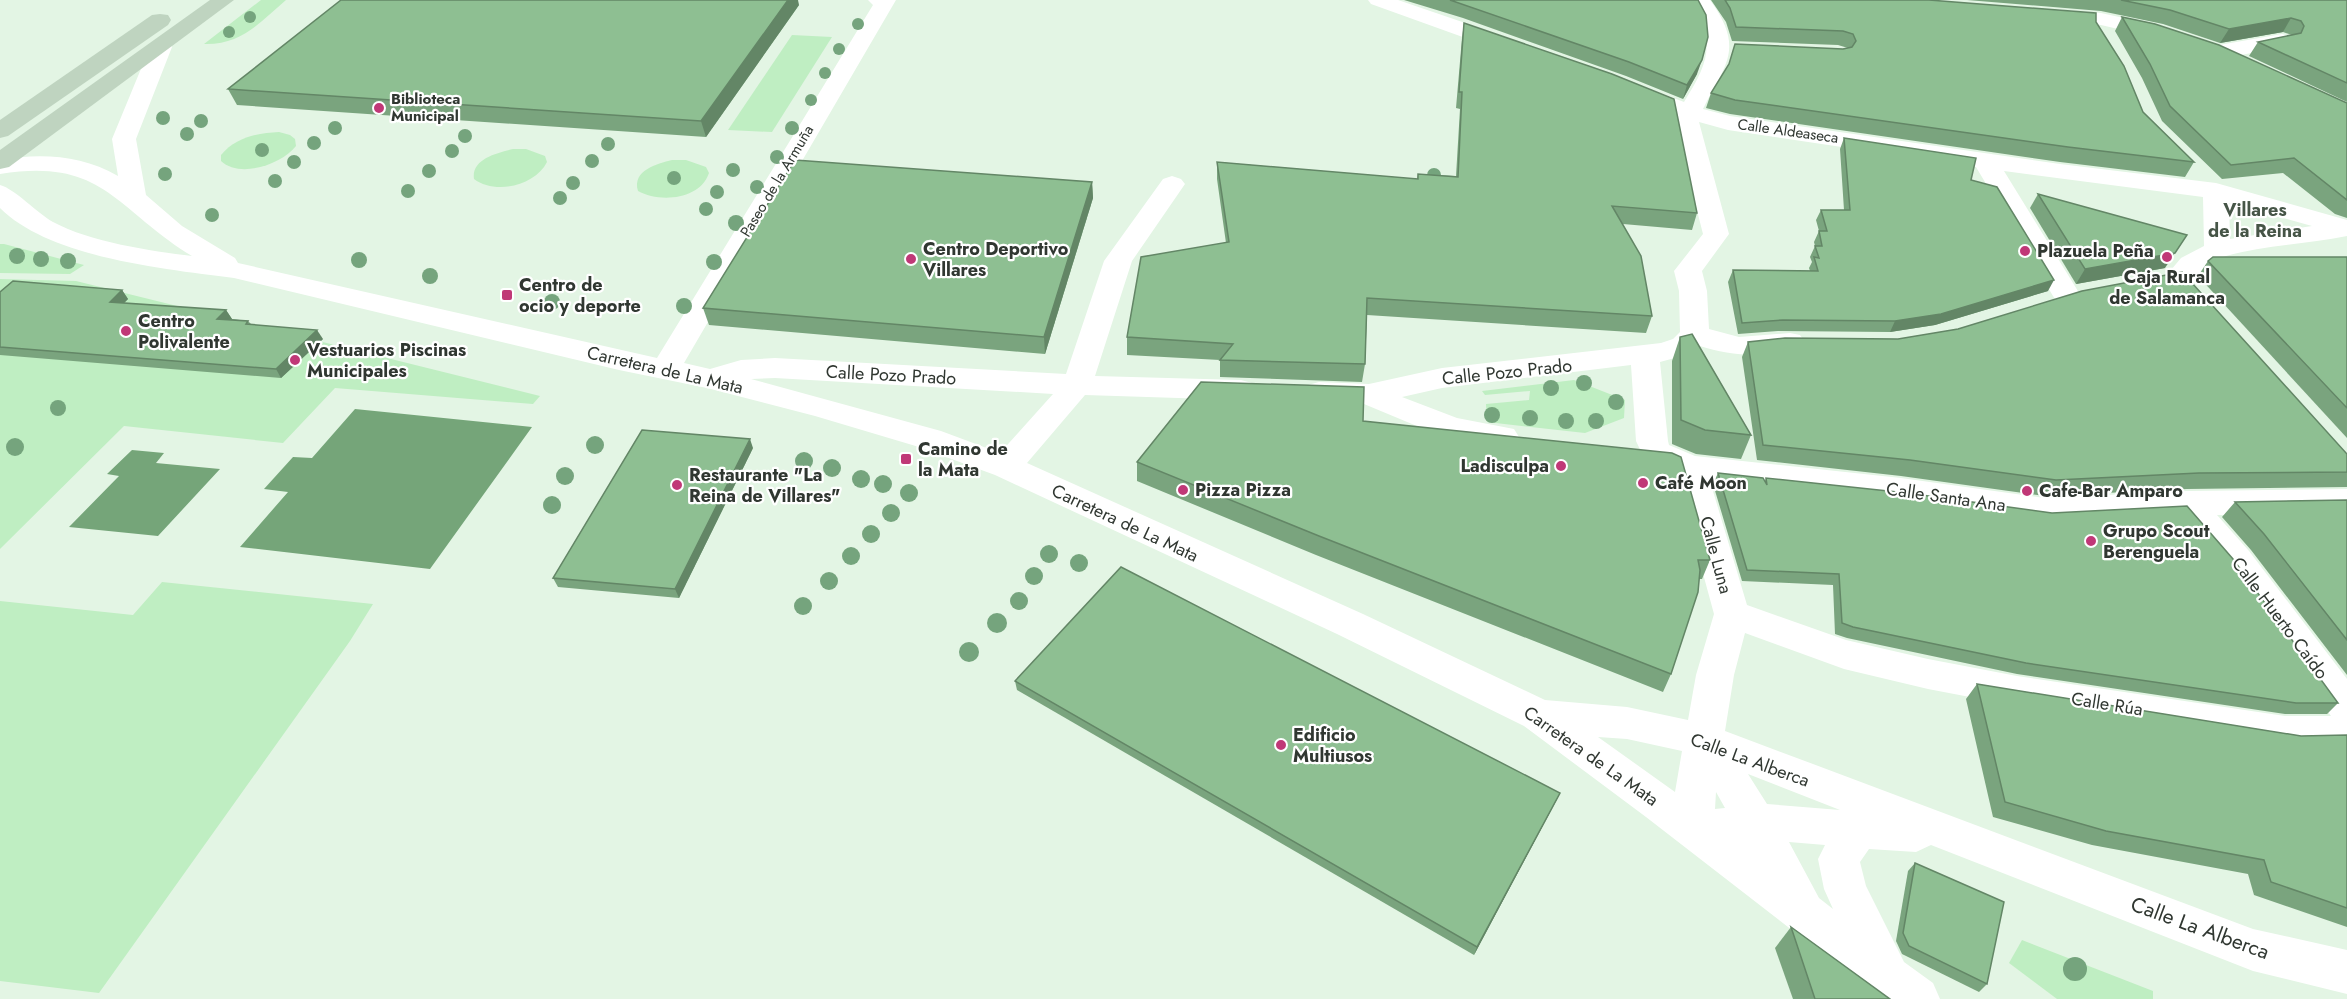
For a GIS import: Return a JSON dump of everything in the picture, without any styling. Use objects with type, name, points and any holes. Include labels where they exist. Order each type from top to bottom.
[{"type":"street","points":[[0,131],[189,0]]},
{"type":"street","points":[[0,156],[14,137],[171,27],[197,0]]},
{"type":"street","points":[[0,162],[224,0]]},
{"type":"street","name":"Paseo de la Armuña","points":[[665,370],[886,0],[878,0]]},
{"type":"street","points":[[1378,0],[1527,52]]},
{"type":"street","points":[[1699,0],[1713,18],[1721,49],[1710,79],[1688,112],[1687,124],[1716,234],[1688,271],[1693,291],[1695,334],[1739,346],[1778,342],[1811,342]]},
{"type":"street","points":[[2029,13],[2112,7],[2176,38]]},
{"type":"street","points":[[2108,44],[2102,36],[2112,7]]},
{"type":"street","points":[[2219,52],[2282,40]]},
{"type":"street","points":[[2198,45],[2251,67]]},
{"type":"street","points":[[134,199],[124,138],[161,47]]},
{"type":"street","points":[[1721,49],[1744,50]]},
{"type":"street","name":"Calle Aldeaseca","points":[[1617,83],[1688,112],[1728,123],[2060,172],[2216,191],[2347,228]]},
{"type":"street","points":[[1984,159],[2056,299],[2097,291]]},
{"type":"street","name":"Carretera de La Mata","points":[[0,167],[15,164],[58,163],[90,171],[134,199],[166,227],[234,270]]},
{"type":"street","points":[[2190,164],[2216,191],[2217,249]]},
{"type":"street","points":[[1006,467],[1077,385],[1118,261],[1172,184]]},
{"type":"street","name":"Carretera de La Mata","points":[[0,192],[14,207],[45,228],[101,248],[234,270],[707,378],[919,435],[1006,467],[1350,624],[1538,716],[1693,829],[1903,989]]},
{"type":"street","name":"Carretera de La Mata","points":[[0,228],[45,228]]},
{"type":"street","points":[[2181,278],[2217,249],[2347,228]]},
{"type":"street","name":"Calle Pozo Prado","points":[[707,378],[741,370],[775,368],[1077,385],[1369,394],[1442,378],[1645,354],[1683,346],[1695,334]]},
{"type":"street","points":[[1645,354],[1652,441],[1656,452]]},
{"type":"street","name":"Calle Pozo Prado","points":[[1369,394],[1424,420],[1453,429],[1480,435],[1527,440]]},
{"type":"street","points":[[1621,448],[1656,452],[1690,467]]},
{"type":"street","name":"Calle Santa Ana","points":[[1690,467],[1901,490],[2045,510],[2187,503],[2347,501]]},
{"type":"street","name":"Calle Luna","points":[[1690,467],[1732,614],[1715,675],[1696,784],[1693,829]]},
{"type":"street","name":"Calle Huerto Caído","points":[[2187,503],[2237,560],[2347,708]]},
{"type":"street","name":"Calle Rúa","points":[[1732,614],[1844,654],[2017,691],[2285,732],[2347,732]]},
{"type":"street","name":"Calle La Alberca","points":[[1538,716],[1627,723],[1705,740],[2253,950],[2347,972]]},
{"type":"street","points":[[1705,740],[1757,823],[1804,914]]},
{"type":"street","name":"Calle La Alberca","points":[[1693,829],[1757,823],[1859,828],[1954,837]]},
{"type":"street","points":[[1859,828],[1839,859],[1845,889],[1903,989]]},
{"type":"shaded area","points":[[261,0],[286,0],[240,37],[229,41],[204,44]]},
{"type":"shaded area","points":[[792,35],[832,37],[772,132],[728,130]]},
{"type":"shaded area","points":[[279,132],[295,139],[296,146],[290,153],[271,163],[260,167],[239,169],[221,161],[221,155],[240,140],[263,133]]},
{"type":"shaded area","points":[[513,149],[526,149],[545,156],[547,162],[533,177],[514,186],[493,186],[474,179],[477,166],[486,158]]},
{"type":"shaded area","points":[[672,160],[686,160],[706,167],[709,173],[697,189],[678,197],[657,197],[638,191],[637,184],[642,173],[653,166]]},
{"type":"shaded area","points":[[0,244],[84,265],[70,274],[0,273]]},
{"type":"shaded area","points":[[0,279],[76,281],[540,396],[533,404],[335,388],[283,443],[124,426],[0,549]]},
{"type":"shaded area","points":[[1574,380],[1625,400],[1624,418],[1585,433],[1487,422],[1486,404],[1529,400],[1530,391],[1485,395],[1482,391]]},
{"type":"shaded area","points":[[355,409],[532,427],[430,569],[240,547],[288,492],[264,489],[293,457],[312,458]]},
{"type":"shaded area","points":[[132,450],[164,453],[156,463],[220,469],[158,536],[69,527],[119,476],[107,474]]},
{"type":"shaded area","points":[[162,582],[373,604],[350,641],[99,993],[0,981],[0,601],[133,615]]},
{"type":"shaded area","points":[[2022,940],[2153,991],[2153,999],[2057,999],[2009,963]]},
{"type":"building","points":[[341,0],[788,0],[701,121],[228,89]]},
{"type":"building","points":[[1450,0],[1698,0],[1706,15],[1708,37],[1702,60],[1687,85],[1629,62]]},
{"type":"building","points":[[1725,0],[1929,0],[2096,13],[2096,22],[2124,66],[2143,112],[2194,162],[2068,147],[1735,100],[1711,93],[1729,64],[1735,44],[1843,49],[1852,47],[1856,41],[1853,34],[1843,31],[1736,27]]},
{"type":"building","points":[[2121,0],[2347,0],[2347,83],[2258,42],[2301,33],[2304,26],[2301,21],[2291,18],[2229,29],[2170,10]]},
{"type":"building","points":[[2122,17],[2155,24],[2219,45],[2347,103],[2347,200],[2294,158],[2231,165],[2170,106],[2150,64]]},
{"type":"building","points":[[1464,23],[1612,74],[1674,99],[1697,213],[1612,206],[1641,256],[1652,316],[1367,298],[1365,364],[1220,360],[1233,344],[1127,337],[1141,257],[1229,242],[1217,162],[1418,179],[1418,174],[1458,177],[1462,92],[1459,92]]},
{"type":"building","points":[[1844,138],[1976,158],[1971,180],[1997,187],[2054,280],[1941,314],[1895,321],[1783,320],[1742,323],[1733,270],[1818,271],[1814,257],[1819,258],[1815,246],[1822,246],[1819,231],[1827,231],[1821,210],[1850,210]]},
{"type":"building","name":"Centro Deportivo Villares","points":[[795,160],[1092,182],[1044,337],[703,308]]},
{"type":"building","points":[[2038,194],[2187,235],[2175,253],[2085,269]]},
{"type":"building","points":[[2213,257],[2347,257],[2347,408],[2208,261]]},
{"type":"building","points":[[2182,272],[2347,454],[2347,472],[2199,473],[2056,480],[1910,460],[1763,445],[1748,342],[1785,338],[1898,339],[1958,329],[2082,291]]},
{"type":"building","name":"Centro Polivalente","points":[[13,281],[122,290],[110,302],[226,310],[217,319],[317,330],[276,369],[0,347],[0,292]]},
{"type":"building","points":[[1692,334],[1751,435],[1705,430],[1681,420],[1680,337]]},
{"type":"building","points":[[1201,382],[1364,387],[1363,421],[1672,453],[1681,457],[1710,560],[1698,560],[1700,570],[1698,592],[1671,674],[1137,462]]},
{"type":"building","name":"Restaurante \"La Reina de Villares\"","points":[[642,430],[750,439],[675,589],[553,578]]},
{"type":"building","points":[[1718,473],[1763,478],[1767,485],[1766,478],[1907,493],[2052,513],[2187,506],[2233,559],[2338,703],[2296,703],[2026,663],[1842,623],[1839,574],[1747,570]]},
{"type":"building","points":[[2347,500],[2347,640],[2264,534],[2235,502]]},
{"type":"building","name":"Edificio Multiusos","points":[[1121,567],[1560,793],[1477,947],[1015,681]]},
{"type":"building","points":[[1977,684],[2301,736],[2347,735],[2347,908],[2271,882],[2264,860],[2106,831],[2005,802]]},
{"type":"building","points":[[1915,863],[2004,902],[1987,984],[1909,946],[1903,933]]},
{"type":"building","points":[[1791,927],[1890,999],[1815,999]]},
{"type":"place","name":"Biblioteca Municipal","points":[[379,108]]},
{"type":"place","name":"Plazuela Peña","points":[[2025,251]]},
{"type":"place","name":"Caja Rural de Salamanca","points":[[2167,257]]},
{"type":"place","name":"Centro Deportivo Villares","points":[[911,259]]},
{"type":"place","name":"Centro de ocio y deporte","points":[[507,295]]},
{"type":"place","name":"Centro Polivalente","points":[[126,331]]},
{"type":"place","name":"Vestuarios Piscinas Municipales","points":[[295,360]]},
{"type":"place","name":"Camino de la Mata","points":[[906,459]]},
{"type":"place","name":"Ladisculpa","points":[[1561,466]]},
{"type":"place","name":"Café Moon","points":[[1643,483]]},
{"type":"place","name":"Restaurante \"La Reina de Villares\"","points":[[677,485]]},
{"type":"place","name":"Pizza Pizza","points":[[1183,490]]},
{"type":"place","name":"Cafe-Bar Amparo","points":[[2027,491]]},
{"type":"place","name":"Grupo Scout Berenguela","points":[[2091,541]]},
{"type":"place","name":"Edificio Multiusos","points":[[1281,745]]},
{"type":"district","name":"Villares de la Reina","points":[[2255,220]]}]
